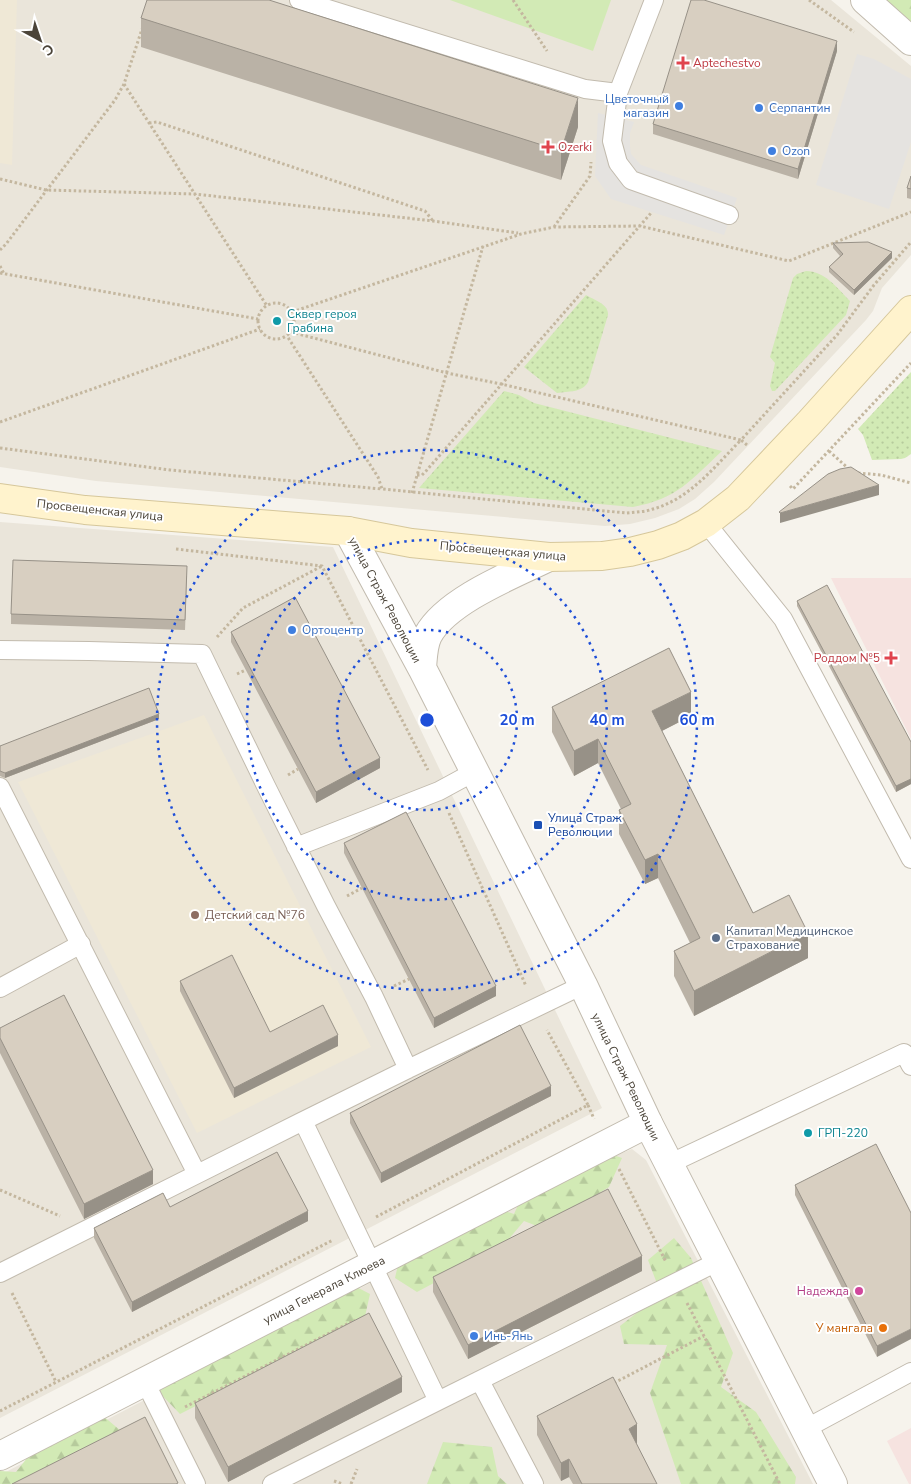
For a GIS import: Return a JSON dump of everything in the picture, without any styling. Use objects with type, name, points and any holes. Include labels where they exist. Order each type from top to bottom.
[{"type":"main road","name":"Просвещенская улица","points":[[0,498],[85,510],[348,531],[410,543],[549,557],[602,556],[630,552],[658,545],[682,536],[706,523],[738,498],[911,310]]},
{"type":"street","points":[[865,0],[911,41]]},
{"type":"street","name":"улица Страж Революции","points":[[348,531],[422,668],[583,985],[648,1123],[833,1484]]},
{"type":"street","name":"улица Страж Революции","points":[[422,668],[423,650],[428,636],[437,622],[449,611],[468,597],[549,557]]},
{"type":"street","name":"улица Генерала Клюева","points":[[0,1456],[648,1123]]},
{"type":"lane","points":[[299,0],[585,89],[618,93]]},
{"type":"lane","points":[[654,0],[618,93],[612,141],[618,163],[631,180],[729,215]]},
{"type":"lane","points":[[706,523],[783,619],[911,859]]},
{"type":"lane","points":[[0,650],[202,654],[296,847],[374,997],[408,1069]]},
{"type":"lane","points":[[296,847],[439,791],[474,772]]},
{"type":"lane","points":[[0,787],[197,1174]]},
{"type":"lane","points":[[0,988],[81,944]]},
{"type":"lane","points":[[1,1273],[408,1069],[583,985]]},
{"type":"lane","points":[[669,1164],[904,1053],[911,1066]]},
{"type":"lane","points":[[304,1121],[438,1401]]},
{"type":"lane","points":[[272,1484],[719,1261]]},
{"type":"lane","points":[[805,1428],[911,1372]]},
{"type":"lane","points":[[480,1380],[534,1484]]},
{"type":"lane","points":[[145,1382],[196,1484]]},
{"type":"path","points":[[513,0],[551,56]]},
{"type":"path","points":[[0,250],[115,100],[124,84],[143,28]]},
{"type":"path","points":[[124,84],[267,306]]},
{"type":"path","points":[[149,123],[157,122],[425,211],[433,221]]},
{"type":"path","points":[[554,227],[590,176],[591,159]]},
{"type":"path","points":[[0,179],[46,190],[195,194],[433,221],[520,234]]},
{"type":"path","points":[[418,475],[422,475],[426,471],[652,212],[658,191]]},
{"type":"path","points":[[292,312],[520,234],[554,227],[640,226],[790,261],[911,212]]},
{"type":"path","points":[[0,448],[170,470],[412,493],[626,513],[653,510],[675,500],[697,484],[741,440],[837,335],[874,285],[911,242]]},
{"type":"path","points":[[412,493],[484,246]]},
{"type":"path","points":[[0,266],[2,273],[258,319]]},
{"type":"path","points":[[274,303],[281,304],[292,312],[294,326],[287,336],[275,340],[263,334],[258,319],[261,311],[267,306],[274,303]]},
{"type":"path","points":[[0,422],[260,329]]},
{"type":"path","points":[[291,332],[448,373],[741,440]]},
{"type":"path","points":[[287,336],[378,477],[382,489]]},
{"type":"path","points":[[793,489],[911,363]]},
{"type":"path","points":[[829,451],[843,465],[856,473],[881,475],[911,483]]},
{"type":"path","points":[[176,549],[322,566]]},
{"type":"path","points":[[202,654],[243,608],[322,566]]},
{"type":"path","points":[[322,566],[439,791],[536,1008]]},
{"type":"path","points":[[0,1190],[90,1229]]},
{"type":"path","points":[[1,1273],[56,1382]]},
{"type":"path","points":[[163,1418],[391,1302]]},
{"type":"path","points":[[607,1387],[704,1336]]},
{"type":"shaded area","points":[[0,0],[831,0],[911,66],[911,255],[882,288],[873,311],[866,320],[714,482],[695,499],[679,509],[655,518],[630,524],[605,526],[96,481],[0,467]]},
{"type":"shaded area","points":[[0,0],[17,0],[12,165],[0,163]]},
{"type":"shaded area","points":[[857,54],[874,59],[911,79],[911,142],[889,209],[816,185]]},
{"type":"shaded area","points":[[598,113],[634,122],[630,133],[631,154],[641,165],[737,198],[724,235],[611,199],[595,176]]},
{"type":"shaded area","points":[[0,522],[333,547],[602,1108],[0,1418]]},
{"type":"shaded area","name":"Роддом №5","points":[[831,578],[911,578],[911,739]]},
{"type":"shaded area","name":"Детский сад №76","points":[[204,715],[371,1047],[197,1133],[18,782]]},
{"type":"shaded area","points":[[632,1149],[646,1160],[813,1484],[0,1484],[0,1475],[617,1155]]},
{"type":"shaded area","points":[[911,1428],[911,1484],[909,1484],[887,1441]]},
{"type":"green space","points":[[450,0],[611,0],[593,51]]},
{"type":"green space","points":[[883,0],[911,0],[911,24]]},
{"type":"green space","points":[[806,271],[825,277],[850,301],[846,315],[775,391],[772,391],[770,386],[775,363],[770,357],[793,278],[797,274]]},
{"type":"green space","points":[[586,295],[604,305],[608,315],[588,382],[578,390],[557,393],[524,367]]},
{"type":"green space","points":[[911,372],[911,454],[901,459],[872,460],[863,435],[858,429]]},
{"type":"green space","points":[[504,391],[519,395],[534,403],[722,451],[682,487],[661,499],[633,507],[419,488]]},
{"type":"green space","points":[[593,1148],[622,1158],[609,1187],[542,1228],[524,1221],[503,1246],[417,1292],[395,1278],[400,1256],[490,1206],[514,1214],[528,1183]]},
{"type":"green space","points":[[674,1238],[691,1258],[733,1353],[721,1387],[756,1412],[796,1477],[795,1484],[681,1484],[650,1393],[667,1345],[624,1344],[620,1326],[661,1294],[648,1260]]},
{"type":"green space","points":[[345,1281],[370,1294],[364,1321],[180,1414],[155,1388]]},
{"type":"green space","points":[[102,1415],[121,1431],[19,1484],[0,1484],[0,1471],[16,1472],[35,1448]]},
{"type":"green space","points":[[443,1442],[492,1447],[498,1476],[507,1484],[427,1484]]},
{"type":"building","points":[[147,0],[269,0],[578,98],[561,151],[141,18]]},
{"type":"building","points":[[691,0],[704,0],[837,41],[798,169],[653,124]]},
{"type":"building","points":[[911,176],[911,189],[907,188]]},
{"type":"building","points":[[868,242],[892,252],[854,290],[829,267],[843,254],[833,243]]},
{"type":"building","points":[[851,467],[879,485],[779,512],[828,474]]},
{"type":"building","points":[[13,560],[187,566],[185,620],[11,614]]},
{"type":"building","points":[[827,585],[911,742],[911,779],[896,786],[797,601]]},
{"type":"building","points":[[295,597],[380,758],[316,792],[231,632]]},
{"type":"building","points":[[669,648],[691,692],[652,711],[753,913],[789,895],[808,933],[694,991],[674,951],[700,938],[658,854],[645,860],[619,810],[631,804],[598,739],[574,751],[552,707]]},
{"type":"building","points":[[149,688],[159,714],[5,773],[0,771],[0,746]]},
{"type":"building","points":[[406,812],[496,986],[434,1018],[344,843]]},
{"type":"building","points":[[232,955],[270,1032],[323,1005],[338,1035],[234,1088],[180,981]]},
{"type":"building","points":[[64,995],[153,1170],[84,1204],[0,1038],[0,1028]]},
{"type":"building","points":[[520,1025],[551,1086],[381,1173],[350,1113]]},
{"type":"building","points":[[876,1144],[911,1213],[911,1329],[877,1346],[795,1185]]},
{"type":"building","points":[[277,1152],[308,1211],[132,1302],[94,1228],[163,1193],[170,1207]]},
{"type":"building","points":[[608,1189],[642,1256],[468,1345],[433,1277]]},
{"type":"building","points":[[369,1313],[402,1377],[228,1467],[195,1403]]},
{"type":"building","points":[[613,1377],[637,1424],[629,1429],[657,1484],[582,1484],[569,1459],[561,1463],[537,1416]]},
{"type":"building","points":[[145,1417],[178,1483],[12,1484]]},
{"type":"place","name":"Aptechestvo","points":[[683,63]]},
{"type":"place","name":"Цветочный магазин","points":[[679,106]]},
{"type":"place","name":"Серпантин","points":[[759,108]]},
{"type":"place","name":"Ozerki","points":[[548,147]]},
{"type":"place","name":"Ozon","points":[[772,151]]},
{"type":"place","name":"Сквер героя Грабина","points":[[277,321]]},
{"type":"place","name":"Ортоцентр","points":[[292,630]]},
{"type":"place","name":"Роддом №5","points":[[891,658]]},
{"type":"place","name":"Улица Страж Революции","points":[[538,825]]},
{"type":"place","name":"Детский сад №76","points":[[195,915]]},
{"type":"place","name":"Капитал Медицинское Страхование","points":[[716,938]]},
{"type":"place","name":"ГРП-220","points":[[808,1133]]},
{"type":"place","name":"Надежда","points":[[859,1291]]},
{"type":"place","name":"У мангала","points":[[883,1328]]},
{"type":"place","name":"Инь-Янь","points":[[474,1336]]}]
